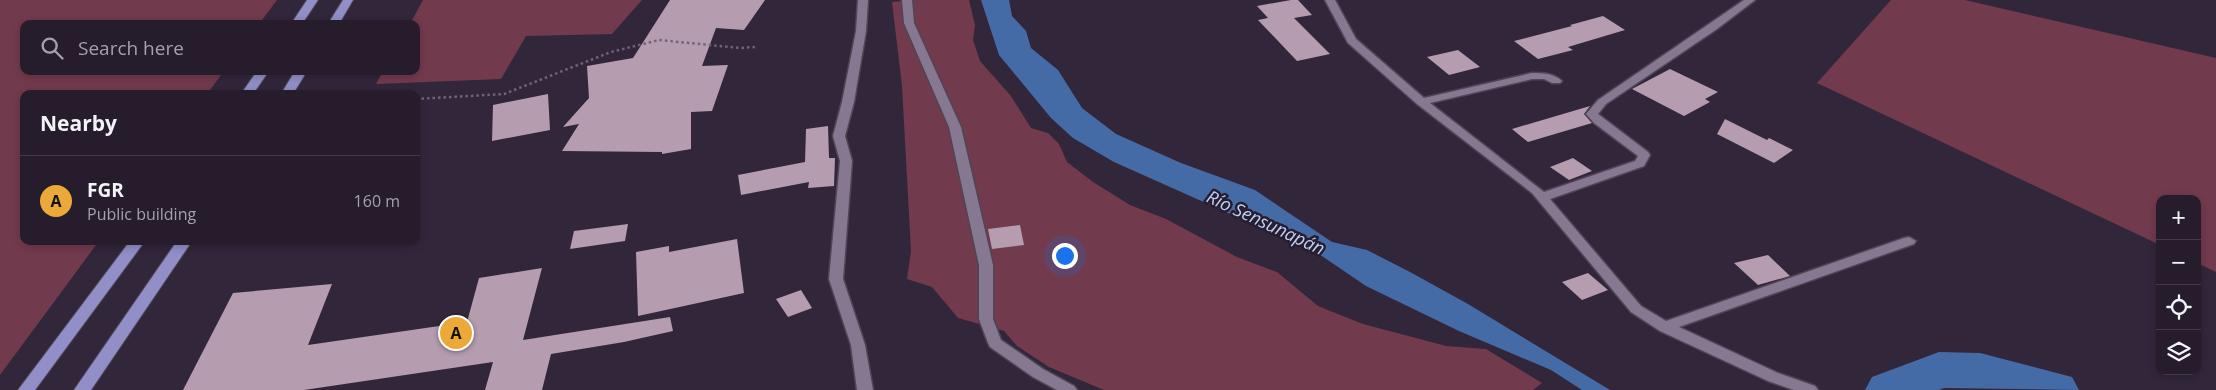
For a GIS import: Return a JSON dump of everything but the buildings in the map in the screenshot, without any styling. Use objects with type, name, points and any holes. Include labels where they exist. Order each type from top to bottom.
[{"type":"highway","points":[[299,20],[313,0]]},
{"type":"highway","points":[[336,20],[348,0]]},
{"type":"highway","points":[[250,90],[260,75]]},
{"type":"highway","points":[[290,90],[299,75]]},
{"type":"highway","points":[[26,390],[135,245]]},
{"type":"highway","points":[[82,390],[182,245]]},
{"type":"street","points":[[862,0],[861,31],[848,102],[839,136],[846,161],[836,279],[858,345],[865,390]]},
{"type":"street","points":[[907,0],[909,23],[955,127],[986,264],[986,319],[995,343],[1038,373],[1069,390]]},
{"type":"street","points":[[1330,0],[1352,42],[1421,102],[1536,190],[1636,309],[1665,327],[1773,376],[1810,390]]},
{"type":"street","points":[[1542,197],[1640,164],[1644,155],[1598,121],[1592,114],[1602,102],[1679,49],[1711,30],[1750,0]]},
{"type":"street","points":[[1421,102],[1532,76],[1546,76],[1556,81]]},
{"type":"street","points":[[1665,327],[1909,241]]},
{"type":"path","points":[[420,99],[504,94],[611,52],[659,40],[740,48],[755,47]]},
{"type":"shaded area","points":[[0,0],[277,0],[262,20],[20,20],[20,75],[221,75],[210,90],[20,90],[20,245],[96,245],[0,375]]},
{"type":"shaded area","points":[[423,0],[642,0],[612,34],[526,36],[501,79],[376,84],[381,75],[420,75],[420,20],[412,20]]},
{"type":"shaded area","points":[[969,0],[975,25],[973,40],[980,61],[1011,96],[1031,128],[1048,133],[1059,144],[1067,162],[1093,182],[1130,205],[1166,219],[1237,257],[1277,272],[1318,306],[1363,324],[1446,346],[1486,349],[1542,383],[1533,390],[1104,390],[1049,367],[1017,346],[1004,331],[958,318],[932,287],[907,279],[911,251],[902,86],[892,2]]},
{"type":"shaded area","points":[[1891,0],[1965,0],[2216,58],[2216,272],[2201,265],[2201,195],[2156,195],[2156,243],[1817,83]]},
{"type":"water","name":"Río Sensunapán","points":[[981,0],[1009,0],[1012,16],[1026,31],[1031,48],[1058,70],[1082,108],[1116,134],[1181,163],[1255,190],[1332,242],[1367,250],[1410,272],[1468,304],[1610,390],[1582,390],[1551,370],[1459,331],[1366,286],[1316,252],[1114,162],[1073,138],[1051,118],[999,55]]},
{"type":"waterway","points":[[1890,390],[1939,370],[1980,371],[2054,390]]},
{"type":"place","name":"FGR","points":[[456,333]]}]
